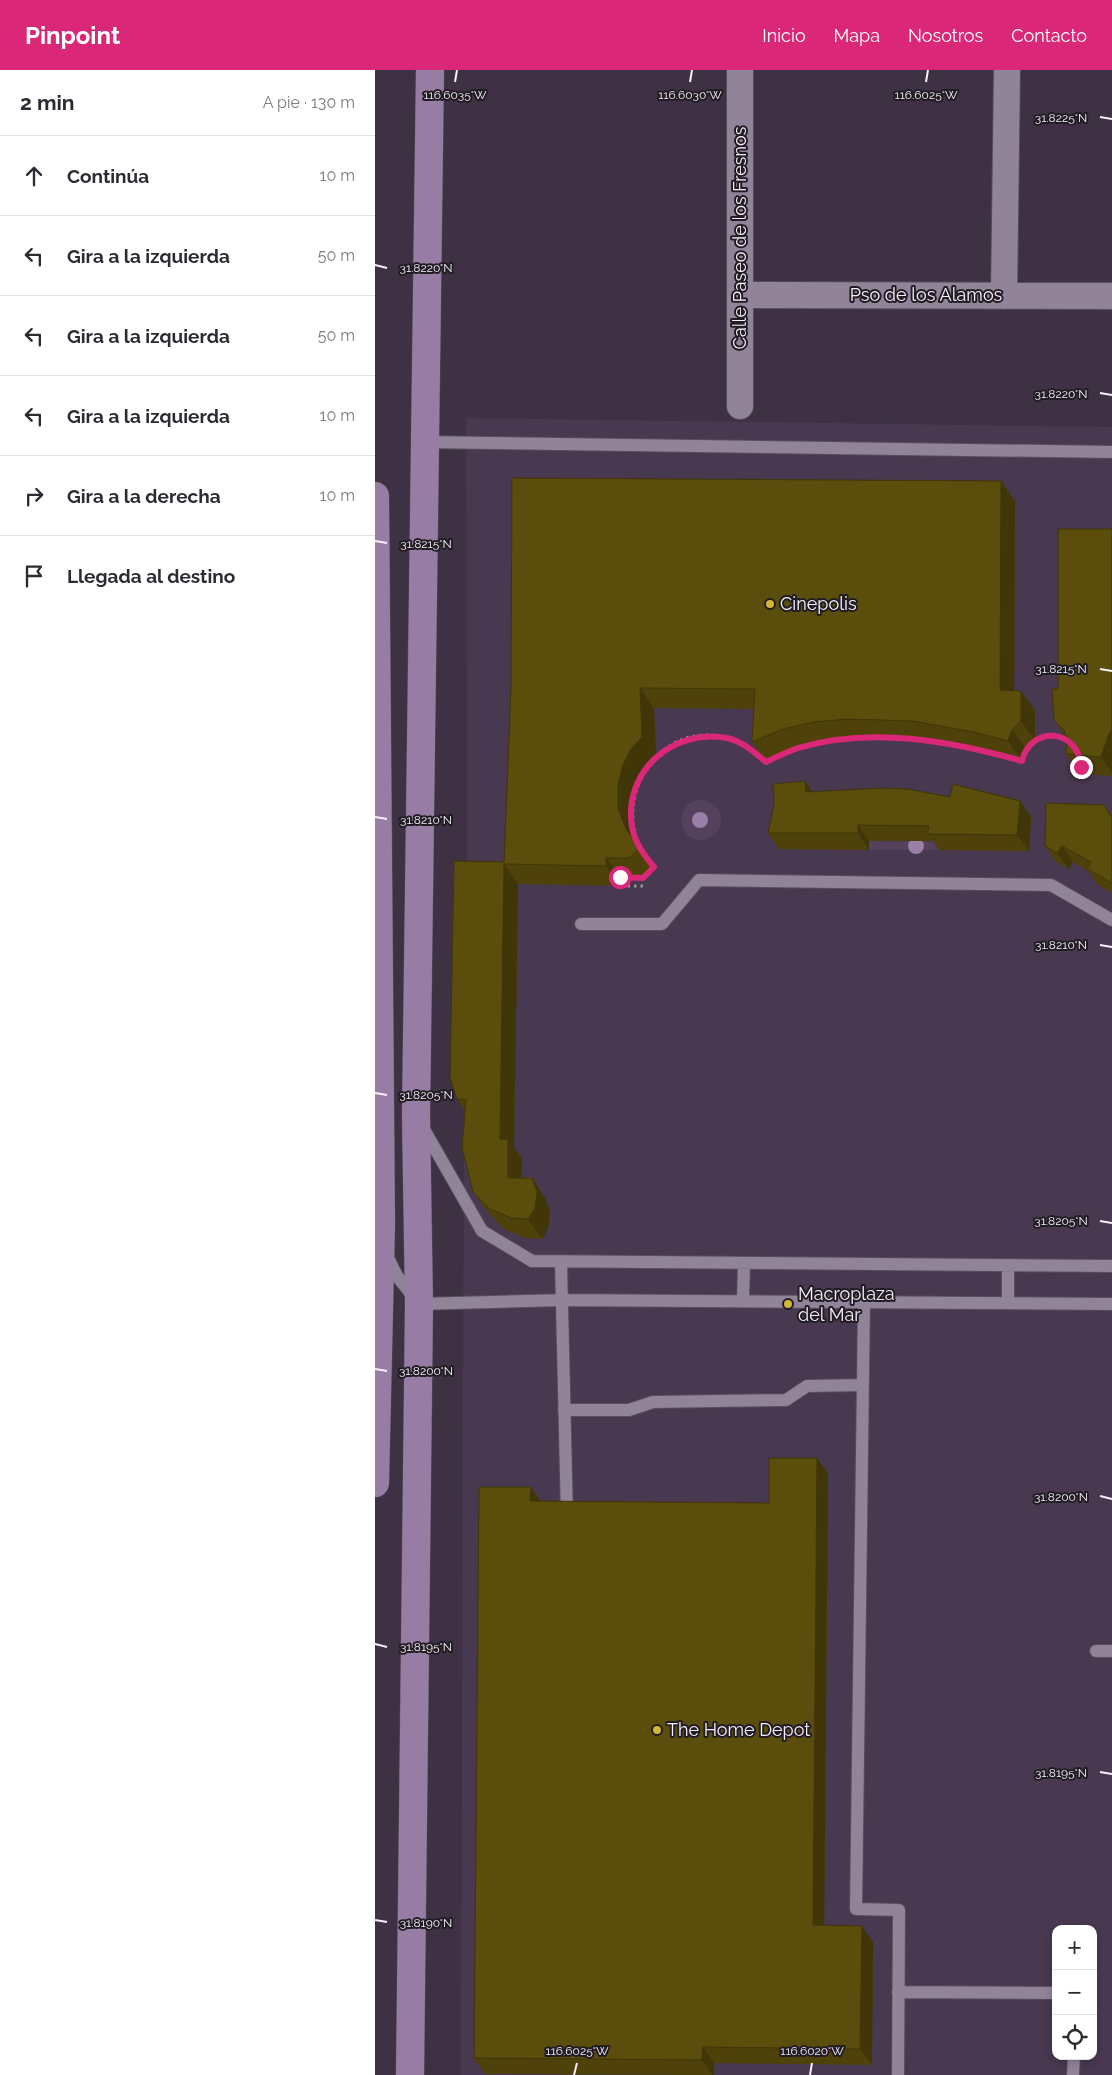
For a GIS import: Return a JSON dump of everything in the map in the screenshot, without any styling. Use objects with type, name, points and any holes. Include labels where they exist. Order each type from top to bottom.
[{"type":"main road","points":[[410,2075],[419,1304],[416,1116],[430,70]]},
{"type":"main road","points":[[375,496],[381,1224],[375,1483]]},
{"type":"street","name":"Calle Paseo de los Fresnos","points":[[740,70],[740,406]]},
{"type":"street","points":[[1003,296],[1007,70]]},
{"type":"street","name":"Pso de los Alamos","points":[[740,295],[1112,296]]},
{"type":"lane","points":[[425,442],[1112,452]]},
{"type":"lane","points":[[581,924],[662,924],[699,880],[1051,886],[1112,920]]},
{"type":"lane","points":[[416,1116],[482,1231],[532,1261],[1112,1266]]},
{"type":"lane","points":[[381,1224],[387,1258],[419,1304],[562,1300],[1112,1304]]},
{"type":"lane","points":[[561,1262],[567,1517]]},
{"type":"lane","points":[[743,1301],[744,1264]]},
{"type":"lane","points":[[1008,1265],[1008,1303]]},
{"type":"lane","points":[[864,1302],[856,1909],[899,1910],[898,2075]]},
{"type":"lane","points":[[565,1410],[629,1410],[653,1402],[786,1400],[807,1386],[863,1385]]},
{"type":"lane","points":[[1096,1651],[1112,1651]]},
{"type":"lane","points":[[899,1992],[1052,1993]]},
{"type":"lane","points":[[1073,2075],[1074,2060]]},
{"type":"path","points":[[1030,744],[1050,735],[1059,736],[1072,743]]},
{"type":"path","points":[[644,855],[632,828],[632,804],[637,784],[645,769],[656,756],[671,746],[688,739],[706,736],[729,739],[749,747],[766,762],[774,758]]},
{"type":"path","points":[[636,878],[643,878],[654,867],[649,861]]},
{"type":"path","points":[[628,877],[620,877],[620,886],[643,886]]},
{"type":"shaded area","name":"Macroplaza del Mar","points":[[466,418],[1112,427],[1112,2075],[461,2075],[464,1098],[467,881]]},
{"type":"shaded area","points":[[705,800],[712,803],[718,809],[721,820],[720,828],[712,837],[705,840],[697,840],[690,837],[682,828],[681,816],[684,809],[693,801]]},
{"type":"shaded area","points":[[869,841],[940,842],[939,850],[869,850]]},
{"type":"building","name":"Cinepolis","points":[[512,478],[1001,481],[1000,690],[1021,691],[1021,721],[1012,730],[1008,741],[974,732],[912,721],[847,719],[814,722],[783,729],[752,742],[755,689],[640,688],[642,737],[631,749],[623,765],[618,785],[618,808],[626,829],[640,848],[629,858],[606,858],[606,866],[504,864],[500,1139],[508,1139],[508,1178],[532,1178],[537,1192],[535,1209],[528,1219],[511,1218],[490,1209],[473,1192],[462,1148],[466,1100],[457,1099],[450,1078],[454,861],[504,862],[511,687]]},
{"type":"building","points":[[1058,529],[1112,529],[1112,728],[1101,757],[1066,754],[1067,739],[1064,730],[1054,720],[1052,689],[1058,689]]},
{"type":"building","points":[[805,781],[806,792],[883,788],[907,789],[950,797],[953,784],[1020,801],[1017,835],[928,834],[929,826],[858,825],[858,833],[768,833],[774,805],[773,784]]},
{"type":"building","points":[[1046,803],[1104,805],[1112,818],[1112,883],[1087,869],[1091,862],[1062,846],[1057,853],[1045,846]]},
{"type":"building","name":"The Home Depot","points":[[769,1458],[817,1458],[813,1925],[862,1926],[860,2049],[703,2047],[702,2060],[474,2058],[479,1487],[531,1487],[530,1501],[769,1503]]},
{"type":"place","name":"Cinepolis","points":[[770,604]]},
{"type":"place","name":"Macroplaza del Mar","points":[[788,1304]]},
{"type":"place","name":"The Home Depot","points":[[657,1730]]},
{"type":"route","points":[[620,877],[643,878],[654,867],[640,849],[632,828],[632,804],[637,784],[645,769],[656,756],[671,746],[688,739],[706,736],[729,739],[749,747],[766,762],[797,748],[828,741],[861,738],[926,740],[988,751],[1022,761],[1023,755],[1030,744],[1035,740],[1050,735],[1059,736],[1072,743],[1081,758],[1081,767]]}]
